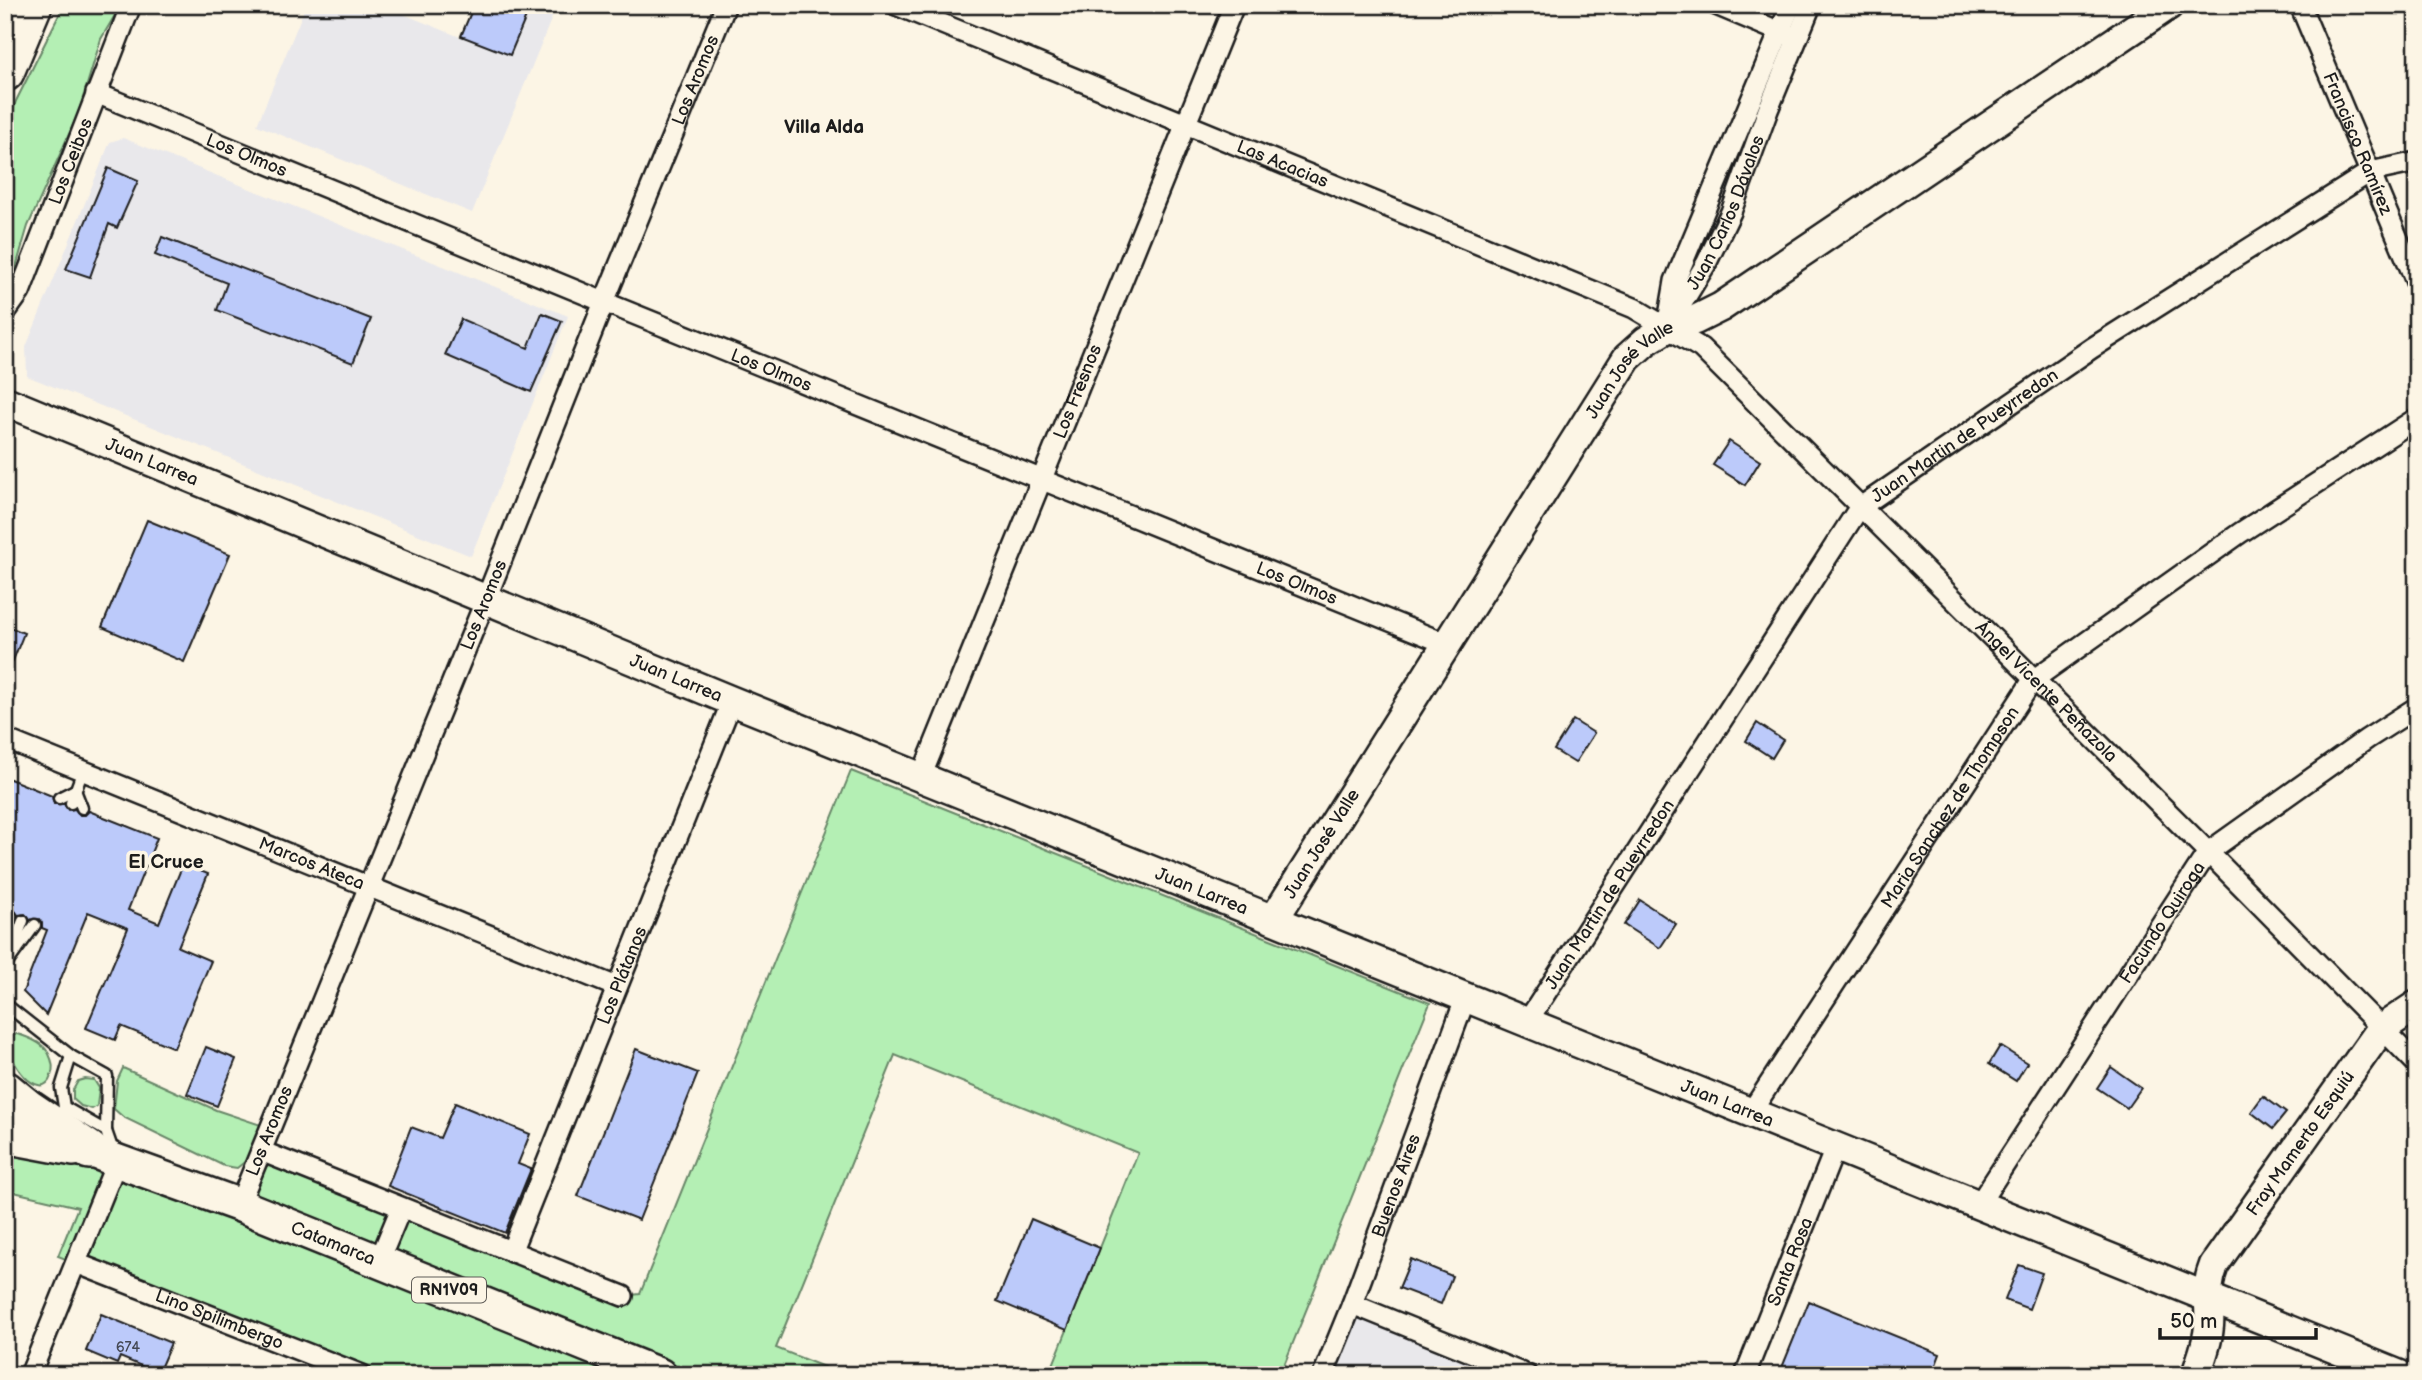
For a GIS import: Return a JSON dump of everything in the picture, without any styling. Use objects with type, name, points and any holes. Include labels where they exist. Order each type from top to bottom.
[{"type":"highway","points":[[5,72],[33,5]]},
{"type":"highway","points":[[5,1090],[27,1108],[104,1147]]},
{"type":"highway","points":[[5,1134],[104,1147]]},
{"type":"main road","name":"Catamarca","points":[[5,1116],[104,1147],[239,1205],[660,1375]]},
{"type":"street","name":"Los Ceibos","points":[[5,313],[20,292],[131,5]]},
{"type":"street","name":"Los Aromos","points":[[239,1205],[726,5]]},
{"type":"street","name":"Las Acacias","points":[[896,5],[1634,308],[1667,328]]},
{"type":"street","name":"Los Fresnos","points":[[921,777],[1234,5]]},
{"type":"street","points":[[1716,5],[1789,35]]},
{"type":"street","name":"Juan Carlos Dávalos","points":[[1789,35],[1791,5]]},
{"type":"street","name":"Juan Carlos Dávalos","points":[[1667,328],[1675,281],[1789,35],[1811,5]]},
{"type":"street","name":"Juan José Valle","points":[[1274,919],[1628,358],[1646,341],[1667,328],[1695,320],[1721,307],[2169,5]]},
{"type":"street","name":"Francisco Ramírez","points":[[2300,5],[2417,284]]},
{"type":"street","name":"Los Olmos","points":[[96,93],[1447,644]]},
{"type":"street","name":"Juan Martin de Pueyrredon","points":[[1527,1021],[1859,508],[2092,348],[2370,172],[2417,162]]},
{"type":"street","name":"Ángel Vicente Peñazola","points":[[1667,328],[1701,348],[2417,1064]]},
{"type":"street","name":"Juan Larrea","points":[[5,401],[732,701],[2400,1375]]},
{"type":"street","name":"Maria Sanchez de Thompson","points":[[1751,1112],[2033,680],[2240,533],[2417,418]]},
{"type":"street","name":"Los Plátanos","points":[[511,1252],[732,701]]},
{"type":"street","name":"Facundo Quiroga","points":[[1979,1205],[2207,852],[2417,707]]},
{"type":"street","name":"Marcos Ateca","points":[[5,739],[617,987]]},
{"type":"street","name":"Buenos Aires","points":[[1323,1375],[1466,997]]},
{"type":"street","name":"Fray Mamerto Esquiú","points":[[2196,1375],[2209,1328],[2207,1287],[2214,1265],[2381,1029],[2417,1005]]},
{"type":"street","name":"Santa Rosa","points":[[1745,1375],[1836,1146]]},
{"type":"street","points":[[30,1375],[76,1263],[104,1147]]},
{"type":"street","points":[[261,1151],[623,1296]]},
{"type":"street","points":[[379,1261],[401,1208]]},
{"type":"street","name":"Lino Spilimbergo","points":[[76,1263],[353,1373]]},
{"type":"street","points":[[1352,1304],[1527,1375]]},
{"type":"lane","points":[[71,803],[83,771]]},
{"type":"lane","points":[[59,798],[75,790]]},
{"type":"lane","points":[[75,790],[82,808]]},
{"type":"lane","points":[[5,964],[11,916]]},
{"type":"lane","points":[[5,964],[23,920]]},
{"type":"lane","points":[[5,964],[35,925]]},
{"type":"lane","points":[[5,1004],[71,1056],[107,1076],[104,1147]]},
{"type":"lane","points":[[71,1056],[61,1088],[64,1107],[104,1147]]},
{"type":"shaded area","points":[[306,5],[381,5],[460,37],[474,5],[557,5],[472,213],[257,125]]},
{"type":"shaded area","points":[[123,138],[568,316],[471,556],[27,376],[26,347],[110,142]]},
{"type":"shaded area","points":[[1352,1304],[1527,1375],[1323,1375]]},
{"type":"green space","points":[[64,5],[121,5],[101,39],[78,114],[28,226],[9,291],[5,296],[5,158],[8,123],[16,101]]},
{"type":"green space","points":[[851,771],[1430,1003],[1280,1375],[1049,1375],[1138,1153],[895,1055],[776,1348],[844,1375],[362,1375],[58,1256],[78,1207],[5,1190],[5,1134],[238,1205],[261,1151],[623,1296],[640,1294]]},
{"type":"green space","points":[[11,1033],[33,1040],[49,1054],[52,1068],[46,1084],[31,1082],[16,1066],[9,1044]]},
{"type":"green space","points":[[123,1068],[216,1110],[261,1125],[247,1160],[237,1168],[224,1166],[123,1117],[114,1109],[117,1081]]},
{"type":"green space","points":[[94,1080],[99,1088],[97,1106],[92,1109],[81,1106],[73,1099],[73,1090],[78,1081]]},
{"type":"building","points":[[474,5],[531,5],[510,55],[461,36]]},
{"type":"building","points":[[108,168],[138,181],[117,228],[109,224],[90,277],[66,269]]},
{"type":"building","points":[[162,237],[371,319],[353,363],[217,310],[227,283],[155,255]]},
{"type":"building","points":[[542,313],[562,321],[531,392],[445,355],[461,319],[528,348]]},
{"type":"building","points":[[1729,441],[1760,461],[1745,485],[1713,465]]},
{"type":"building","points":[[147,520],[230,554],[184,662],[102,627]]},
{"type":"building","points":[[5,625],[24,633],[6,678],[5,678]]},
{"type":"building","points":[[1573,720],[1594,733],[1575,763],[1554,750]]},
{"type":"building","points":[[1757,723],[1783,740],[1772,758],[1746,741]]},
{"type":"building","points":[[5,777],[52,796],[54,804],[64,804],[68,810],[75,809],[80,815],[89,811],[157,838],[128,910],[159,923],[183,864],[208,874],[178,947],[211,961],[174,1048],[121,1026],[115,1040],[86,1028],[128,928],[88,912],[46,1015],[23,992],[47,930],[42,928],[39,919],[30,920],[25,914],[18,915],[13,909],[5,911],[5,867],[13,847],[5,844]]},
{"type":"building","points":[[1640,900],[1676,924],[1660,948],[1624,925]]},
{"type":"building","points":[[2000,1046],[2027,1063],[2016,1081],[1989,1064]]},
{"type":"building","points":[[206,1047],[236,1059],[217,1106],[187,1094]]},
{"type":"building","points":[[636,1049],[698,1073],[639,1220],[578,1196]]},
{"type":"building","points":[[2111,1067],[2141,1088],[2127,1108],[2097,1088]]},
{"type":"building","points":[[2263,1096],[2286,1113],[2273,1129],[2251,1112]]},
{"type":"building","points":[[455,1103],[530,1134],[518,1164],[531,1169],[505,1233],[388,1186],[411,1127],[440,1138]]},
{"type":"building","points":[[1031,1219],[1100,1248],[1067,1330],[997,1301]]},
{"type":"building","points":[[1411,1259],[1452,1276],[1441,1304],[1399,1288]]},
{"type":"building","points":[[2019,1265],[2042,1273],[2029,1309],[2005,1300]]},
{"type":"building","points":[[1809,1301],[1940,1354],[1932,1375],[1779,1375]]},
{"type":"building","points":[[101,1314],[171,1343],[158,1373],[120,1357],[117,1364],[86,1351]]},
{"type":"district","name":"Villa Alda","points":[[824,127]]},
{"type":"district","name":"El Cruce","points":[[166,862]]}]
